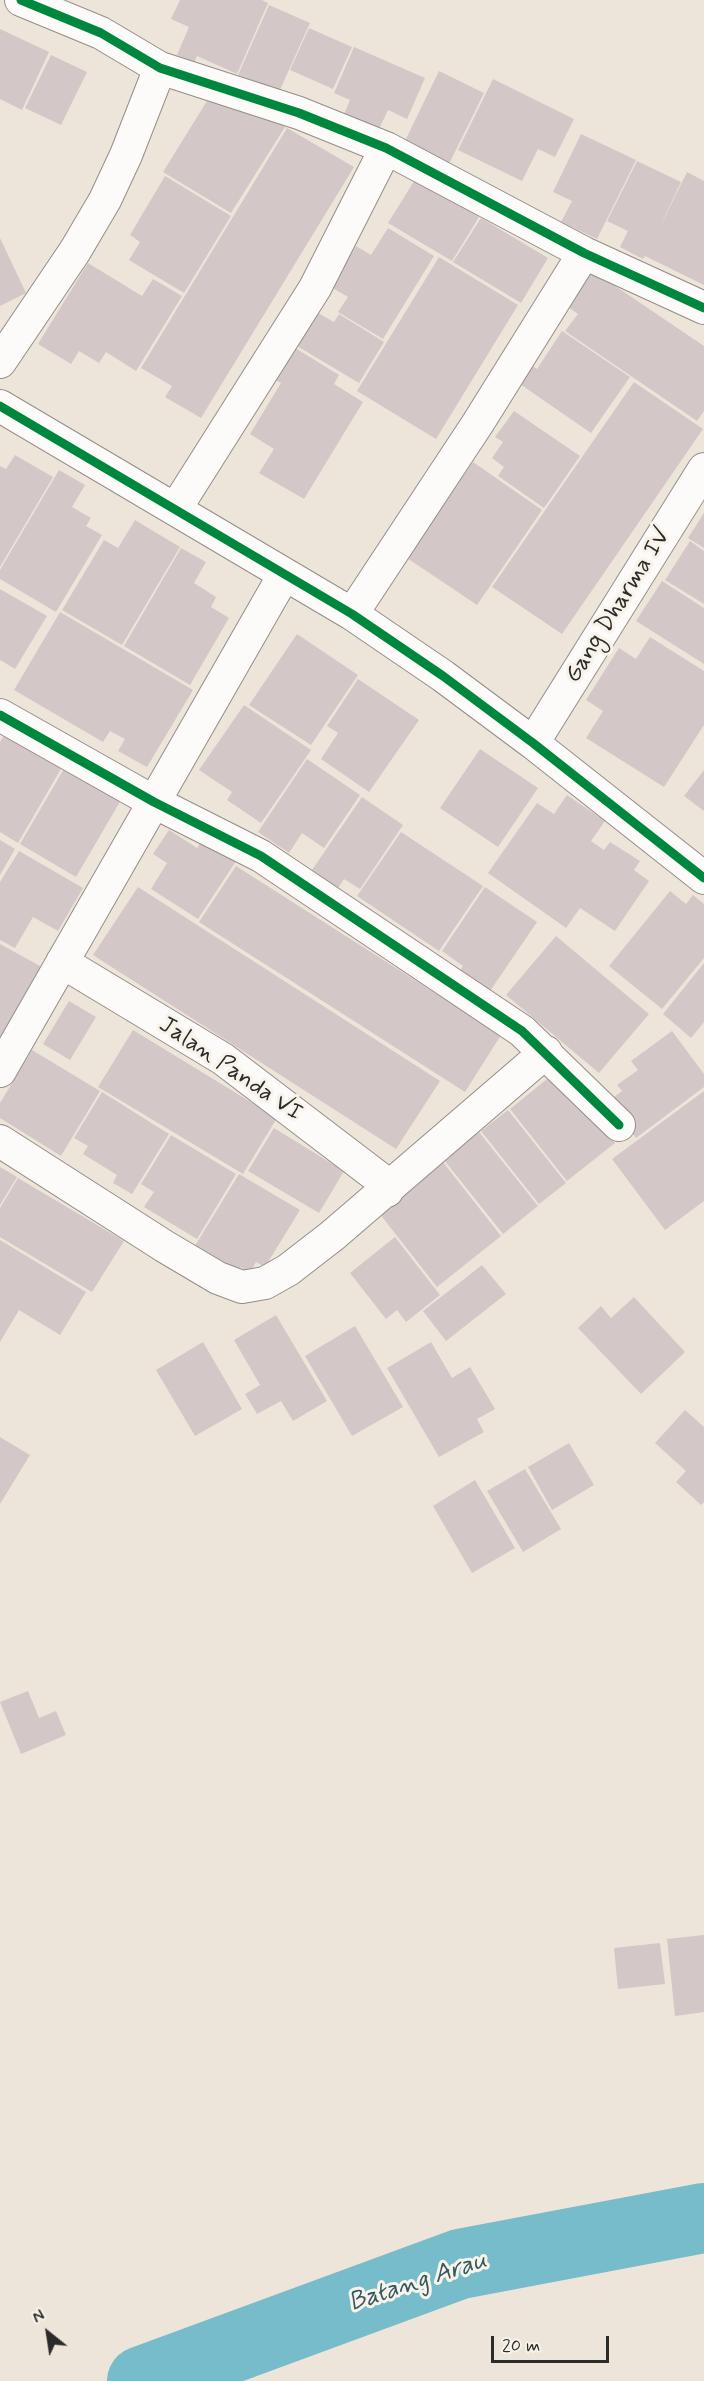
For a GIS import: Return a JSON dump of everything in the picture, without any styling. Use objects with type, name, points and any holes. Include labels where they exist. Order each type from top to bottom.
[{"type":"street","points":[[30,2],[101,33],[160,68],[299,113],[386,148],[584,253],[704,308]]},
{"type":"street","points":[[0,362],[75,251],[105,200],[160,68]]},
{"type":"street","points":[[176,508],[315,288],[386,148]]},
{"type":"street","points":[[352,614],[478,423],[584,253]]},
{"type":"street","points":[[0,406],[352,614],[443,676],[704,878]]},
{"type":"street","name":"Gang Dharma IV","points":[[532,743],[704,469]]},
{"type":"street","points":[[0,1071],[285,575]]},
{"type":"street","points":[[0,715],[154,802],[261,856],[522,1030],[619,1125]]},
{"type":"street","name":"Jalan Panda VI","points":[[62,962],[223,1059],[383,1181],[387,1191]]},
{"type":"street","points":[[0,1141],[164,1246],[218,1278],[242,1287],[265,1283],[288,1270],[387,1191],[422,1156],[546,1053]]},
{"type":"building","points":[[180,0],[262,0],[268,3],[237,74],[197,56],[194,63],[177,55],[189,27],[171,19]]},
{"type":"building","points":[[269,5],[310,23],[279,92],[238,75]]},
{"type":"building","points":[[309,28],[352,47],[333,89],[290,70]]},
{"type":"building","points":[[0,29],[49,52],[22,110],[0,99]]},
{"type":"building","points":[[354,47],[425,78],[407,119],[388,110],[379,129],[344,114],[350,100],[334,93]]},
{"type":"building","points":[[51,55],[87,72],[61,125],[25,108]]},
{"type":"building","points":[[439,71],[484,93],[448,166],[403,145]]},
{"type":"building","points":[[493,79],[574,119],[555,157],[538,149],[522,181],[458,150]]},
{"type":"building","points":[[233,95],[285,127],[231,213],[163,172],[210,96]]},
{"type":"building","points":[[287,128],[354,167],[201,418],[165,397],[172,386],[141,368]]},
{"type":"building","points":[[581,134],[636,160],[597,239],[561,222],[572,201],[553,192]]},
{"type":"building","points":[[637,161],[681,182],[657,233],[687,172],[704,181],[704,285],[645,256],[643,259],[620,247],[628,231],[607,221]]},
{"type":"building","points":[[165,176],[231,216],[184,293],[129,260],[140,242],[130,235]]},
{"type":"building","points":[[416,178],[479,217],[452,261],[388,223]]},
{"type":"building","points":[[481,218],[548,258],[521,303],[453,262]]},
{"type":"building","points":[[388,228],[434,256],[383,339],[338,312],[348,297],[331,287],[356,246],[371,255]]},
{"type":"building","points":[[0,238],[26,293],[0,306]]},
{"type":"building","points":[[439,257],[518,305],[436,439],[357,391]]},
{"type":"building","points":[[88,263],[142,296],[153,279],[182,296],[136,371],[106,352],[99,363],[79,351],[71,364],[38,344]]},
{"type":"building","points":[[590,269],[704,346],[704,411],[697,421],[565,331],[578,314],[565,305]]},
{"type":"building","points":[[318,313],[334,322],[339,314],[384,342],[359,383],[297,346]]},
{"type":"building","points":[[562,331],[630,377],[591,433],[517,382],[530,364],[537,369]]},
{"type":"building","points":[[292,346],[339,375],[334,384],[363,402],[304,499],[259,473],[274,449],[250,434],[281,383],[272,378]]},
{"type":"building","points":[[634,382],[703,429],[562,634],[492,587]]},
{"type":"building","points":[[514,411],[580,456],[544,508],[498,476],[504,467],[492,458],[503,442],[495,437]]},
{"type":"building","points":[[15,455],[53,477],[0,567],[0,466],[6,469]]},
{"type":"building","points":[[473,462],[542,510],[477,605],[407,558]]},
{"type":"building","points":[[59,470],[85,485],[72,507],[91,518],[86,526],[102,535],[56,612],[0,579],[0,570]]},
{"type":"building","points":[[704,513],[704,548],[688,538]]},
{"type":"building","points":[[135,520],[180,547],[122,645],[62,610],[104,540],[118,548]]},
{"type":"building","points":[[690,541],[704,551],[704,604],[665,580]]},
{"type":"building","points":[[181,548],[206,562],[194,583],[216,597],[211,607],[229,618],[190,685],[124,646]]},
{"type":"building","points":[[662,581],[704,608],[704,664],[636,621]]},
{"type":"building","points":[[0,589],[47,616],[15,669],[0,660]]},
{"type":"building","points":[[60,612],[193,690],[147,767],[118,751],[125,739],[110,731],[103,742],[14,690]]},
{"type":"building","points":[[297,634],[358,675],[311,745],[249,705]]},
{"type":"building","points":[[650,637],[704,671],[704,725],[664,787],[586,738],[603,711],[586,700],[619,648],[636,659]]},
{"type":"building","points":[[358,679],[419,720],[369,792],[321,759],[338,733],[327,726]]},
{"type":"building","points":[[244,705],[311,750],[261,823],[227,800],[232,792],[199,770]]},
{"type":"building","points":[[5,734],[62,767],[18,843],[0,832],[0,742]]},
{"type":"building","points":[[480,749],[538,788],[498,847],[440,808]]},
{"type":"building","points":[[307,759],[360,795],[324,848],[302,833],[289,853],[258,832]]},
{"type":"building","points":[[65,767],[121,800],[76,877],[20,844]]},
{"type":"building","points":[[704,770],[704,811],[684,796]]},
{"type":"building","points":[[567,795],[605,821],[591,841],[604,850],[610,842],[640,861],[634,870],[649,881],[615,931],[580,908],[566,928],[488,873],[537,803],[554,814]]},
{"type":"building","points":[[362,797],[403,825],[360,889],[344,879],[338,888],[312,870]]},
{"type":"building","points":[[169,830],[197,848],[204,837],[238,858],[198,919],[151,889],[167,863],[153,854]]},
{"type":"building","points":[[401,832],[483,886],[439,951],[357,896]]},
{"type":"building","points":[[0,840],[15,849],[0,875]]},
{"type":"building","points":[[19,851],[83,888],[58,931],[33,917],[15,948],[0,940],[0,882]]},
{"type":"building","points":[[236,866],[501,1035],[465,1092],[199,922]]},
{"type":"building","points":[[138,887],[440,1081],[396,1149],[93,955]]},
{"type":"building","points":[[485,887],[537,922],[486,997],[456,977],[463,966],[442,951]]},
{"type":"building","points":[[670,891],[686,904],[693,895],[704,904],[704,958],[662,1009],[609,966]]},
{"type":"building","points":[[556,936],[649,1014],[599,1073],[506,995]]},
{"type":"building","points":[[0,944],[42,967],[0,1039]]},
{"type":"building","points":[[704,963],[704,1022],[691,1038],[663,1014]]},
{"type":"building","points":[[69,1001],[96,1017],[70,1060],[43,1044]]},
{"type":"building","points":[[133,1030],[277,1118],[243,1174],[98,1087]]},
{"type":"building","points":[[672,1031],[704,1074],[704,1087],[636,1138],[609,1101],[622,1091],[617,1085],[638,1070],[631,1061]]},
{"type":"building","points":[[32,1050],[100,1091],[61,1156],[0,1118],[0,1103]]},
{"type":"building","points":[[557,1071],[615,1143],[567,1181],[510,1109]]},
{"type":"building","points":[[704,1091],[704,1201],[665,1230],[612,1159]]},
{"type":"building","points":[[102,1092],[169,1134],[132,1194],[113,1183],[117,1175],[83,1154],[88,1146],[74,1138]]},
{"type":"building","points":[[508,1110],[566,1183],[539,1204],[481,1131]]},
{"type":"building","points":[[274,1128],[344,1171],[319,1213],[248,1171]]},
{"type":"building","points":[[479,1132],[538,1206],[503,1234],[444,1160]]},
{"type":"building","points":[[171,1135],[236,1174],[197,1239],[144,1207],[154,1192],[141,1184]]},
{"type":"building","points":[[443,1162],[501,1236],[437,1287],[379,1213]]},
{"type":"building","points":[[0,1167],[17,1177],[0,1205]]},
{"type":"building","points":[[239,1174],[300,1210],[265,1267],[256,1262],[250,1273],[241,1267],[236,1275],[193,1249]]},
{"type":"building","points":[[18,1178],[124,1241],[92,1292],[0,1237],[0,1208]]},
{"type":"building","points":[[395,1237],[440,1295],[406,1322],[397,1310],[386,1319],[350,1273]]},
{"type":"building","points":[[0,1240],[86,1292],[60,1335],[19,1310],[0,1342]]},
{"type":"building","points":[[482,1265],[506,1294],[446,1341],[423,1311]]},
{"type":"building","points":[[634,1297],[685,1352],[641,1394],[578,1328],[601,1306],[611,1318]]},
{"type":"building","points":[[276,1315],[327,1401],[293,1421],[281,1401],[257,1414],[245,1394],[260,1385],[234,1340]]},
{"type":"building","points":[[355,1326],[403,1407],[352,1436],[305,1356]]},
{"type":"building","points":[[203,1342],[242,1409],[195,1436],[156,1370]]},
{"type":"building","points":[[431,1342],[452,1378],[470,1367],[495,1409],[477,1419],[484,1432],[439,1457],[387,1368]]},
{"type":"building","points":[[685,1410],[704,1427],[704,1502],[701,1505],[676,1482],[686,1471],[655,1443]]},
{"type":"building","points":[[0,1437],[30,1455],[0,1504]]},
{"type":"building","points":[[569,1443],[594,1485],[552,1510],[528,1467]]},
{"type":"building","points":[[525,1469],[561,1529],[523,1552],[487,1491]]},
{"type":"building","points":[[475,1480],[515,1548],[472,1573],[433,1506]]},
{"type":"building","points":[[28,1691],[39,1718],[56,1711],[66,1735],[21,1754],[0,1702]]},
{"type":"building","points":[[704,1935],[704,2012],[675,2016],[667,1939]]},
{"type":"building","points":[[660,1943],[665,1984],[618,1989],[614,1948]]},
{"type":"waterway","name":"Batang Arau","points":[[142,2381],[460,2264],[704,2218]]},
{"type":"cycle path","points":[[21,0],[101,33],[160,68],[299,113],[386,148],[584,253],[704,308]]},
{"type":"cycle path","points":[[0,406],[352,614],[443,676],[533,743],[704,878]]},
{"type":"cycle path","points":[[0,715],[154,802],[261,856],[522,1031],[619,1125]]}]
